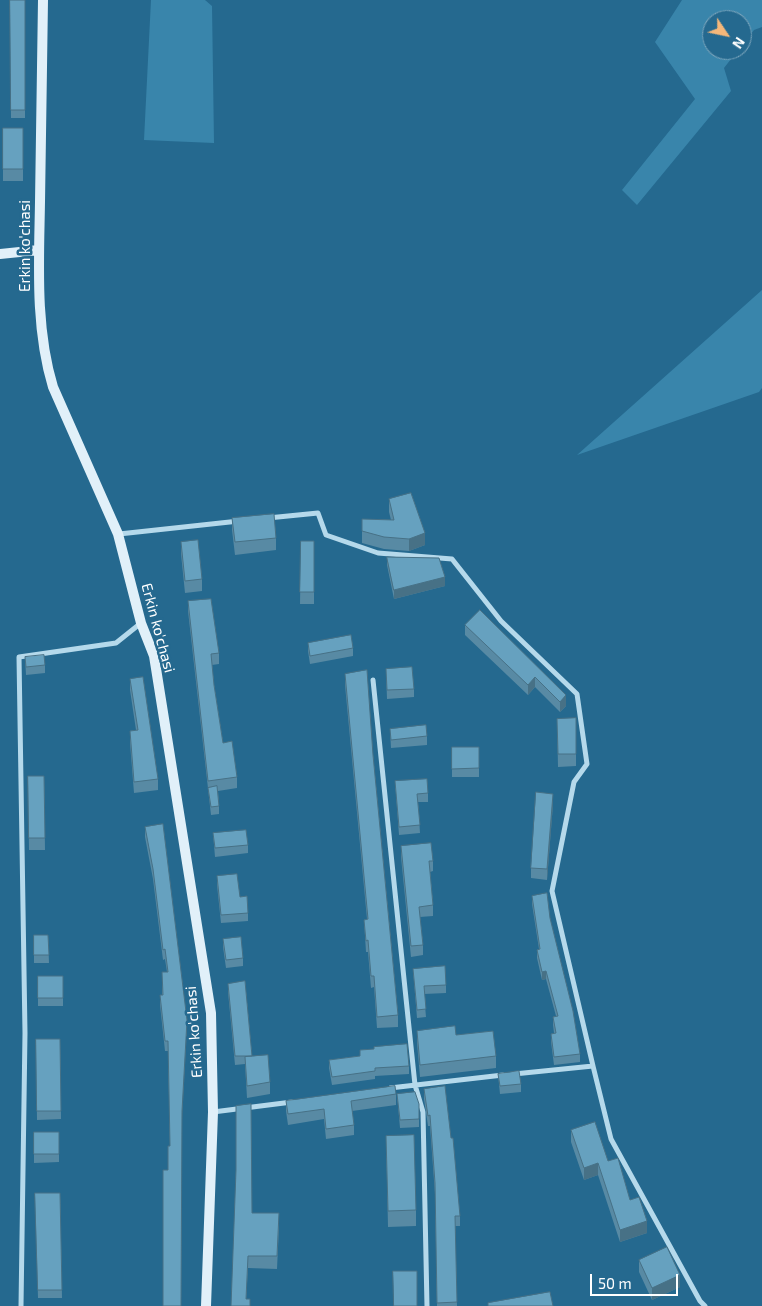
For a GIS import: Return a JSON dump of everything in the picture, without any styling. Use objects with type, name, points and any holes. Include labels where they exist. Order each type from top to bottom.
[{"type":"main road","name":"Erkin ko'chasi","points":[[43,0],[39,250],[42,340],[53,386],[118,534],[141,623],[154,656],[211,1013],[213,1112],[206,1306]]},
{"type":"main road","points":[[0,254],[39,250]]},
{"type":"street","points":[[261,519],[318,513],[326,535],[378,553],[452,559],[501,621],[577,694],[587,764],[574,782],[552,891],[611,1139],[700,1301],[705,1306]]},
{"type":"street","points":[[118,534],[242,521]]},
{"type":"street","points":[[21,1306],[25,1033],[19,657],[116,643],[141,623]]},
{"type":"street","points":[[373,680],[415,1085],[423,1112],[427,1306]]},
{"type":"street","points":[[386,1089],[593,1066]]},
{"type":"street","points":[[213,1112],[300,1101]]},
{"type":"shaded area","points":[[151,0],[205,0],[212,6],[214,143],[144,140]]},
{"type":"shaded area","points":[[682,0],[762,0],[762,27],[752,32],[752,10],[702,10],[702,60],[730,60],[724,68],[731,91],[637,205],[622,190],[695,99],[655,42]]},
{"type":"shaded area","points":[[762,290],[762,388],[759,392],[577,455]]},
{"type":"building","points":[[10,0],[25,0],[25,110],[11,110]]},
{"type":"building","points":[[3,128],[23,128],[23,169],[3,169]]},
{"type":"building","points":[[411,493],[425,533],[409,539],[384,537],[362,531],[362,519],[394,520],[389,499]]},
{"type":"building","points":[[274,514],[276,538],[235,542],[232,518]]},
{"type":"building","points":[[198,540],[202,579],[185,581],[181,542]]},
{"type":"building","points":[[301,541],[314,541],[314,592],[300,592]]},
{"type":"building","points":[[387,557],[439,558],[445,577],[394,590]]},
{"type":"building","points":[[211,599],[219,653],[211,654],[214,685],[223,743],[232,741],[237,777],[208,781],[188,601]]},
{"type":"building","points":[[480,610],[566,695],[560,702],[535,677],[528,685],[465,625]]},
{"type":"building","points":[[351,635],[353,648],[310,656],[308,643]]},
{"type":"building","points":[[44,655],[45,665],[26,667],[25,657]]},
{"type":"building","points":[[412,667],[414,689],[387,690],[386,669]]},
{"type":"building","points":[[367,670],[373,755],[398,1015],[377,1017],[374,976],[371,976],[364,920],[368,919],[345,674]]},
{"type":"building","points":[[143,677],[158,779],[134,782],[130,731],[138,730],[130,679]]},
{"type":"building","points":[[576,718],[576,754],[558,754],[557,719]]},
{"type":"building","points":[[426,725],[427,736],[391,740],[390,729]]},
{"type":"building","points":[[452,747],[479,747],[479,768],[452,769]]},
{"type":"building","points":[[28,776],[44,776],[45,838],[29,838]]},
{"type":"building","points":[[427,779],[428,793],[417,794],[420,825],[399,827],[395,781]]},
{"type":"building","points":[[217,786],[219,806],[211,807],[208,788]]},
{"type":"building","points":[[536,792],[553,794],[547,869],[531,868]]},
{"type":"building","points":[[163,824],[187,1020],[182,1111],[181,1306],[163,1306],[163,1170],[168,1170],[168,1146],[170,1146],[168,1041],[165,1041],[160,995],[163,995],[162,972],[168,972],[145,827]]},
{"type":"building","points":[[246,830],[248,845],[215,848],[213,833]]},
{"type":"building","points":[[431,843],[433,861],[429,861],[433,905],[419,907],[423,945],[411,946],[401,846]]},
{"type":"building","points":[[237,874],[240,897],[247,896],[248,913],[221,915],[217,876]]},
{"type":"building","points":[[547,893],[550,918],[573,1011],[580,1054],[554,1057],[551,1034],[556,1033],[553,1017],[558,1016],[546,971],[542,972],[537,950],[540,949],[532,896]]},
{"type":"building","points":[[34,935],[48,935],[49,955],[34,955]]},
{"type":"building","points":[[241,937],[243,958],[226,960],[223,939]]},
{"type":"building","points":[[445,966],[446,985],[424,986],[426,1009],[417,1010],[413,969]]},
{"type":"building","points":[[38,976],[63,976],[63,998],[38,998]]},
{"type":"building","points":[[245,981],[252,1056],[235,1056],[228,984]]},
{"type":"building","points":[[455,1026],[456,1035],[493,1031],[496,1056],[420,1065],[417,1031]]},
{"type":"building","points":[[36,1039],[60,1039],[61,1111],[37,1111]]},
{"type":"building","points":[[407,1044],[409,1066],[375,1068],[375,1071],[332,1077],[329,1060],[360,1056],[360,1050],[374,1049],[374,1047]]},
{"type":"building","points":[[268,1055],[270,1082],[247,1086],[245,1057]]},
{"type":"building","points":[[519,1071],[521,1084],[500,1086],[498,1074]]},
{"type":"building","points":[[395,1086],[396,1094],[351,1101],[354,1125],[326,1129],[324,1109],[288,1114],[286,1101]]},
{"type":"building","points":[[445,1086],[451,1138],[453,1138],[460,1216],[455,1216],[457,1302],[437,1303],[435,1183],[430,1115],[428,1116],[424,1089]]},
{"type":"building","points":[[415,1092],[419,1104],[419,1119],[400,1120],[397,1094]]},
{"type":"building","points":[[251,1104],[252,1213],[279,1213],[277,1256],[248,1256],[246,1299],[250,1299],[250,1306],[231,1306],[236,1170],[236,1106]]},
{"type":"building","points":[[595,1122],[608,1161],[618,1158],[630,1200],[639,1197],[647,1221],[620,1230],[598,1163],[584,1168],[571,1130]]},
{"type":"building","points":[[34,1132],[59,1132],[59,1154],[34,1154]]},
{"type":"building","points":[[414,1135],[416,1210],[388,1211],[386,1136]]},
{"type":"building","points":[[35,1193],[60,1193],[62,1290],[38,1290]]},
{"type":"building","points":[[667,1247],[680,1275],[652,1288],[639,1260]]},
{"type":"building","points":[[393,1271],[417,1271],[417,1306],[394,1306]]},
{"type":"building","points":[[550,1292],[553,1306],[488,1306],[488,1303]]}]
